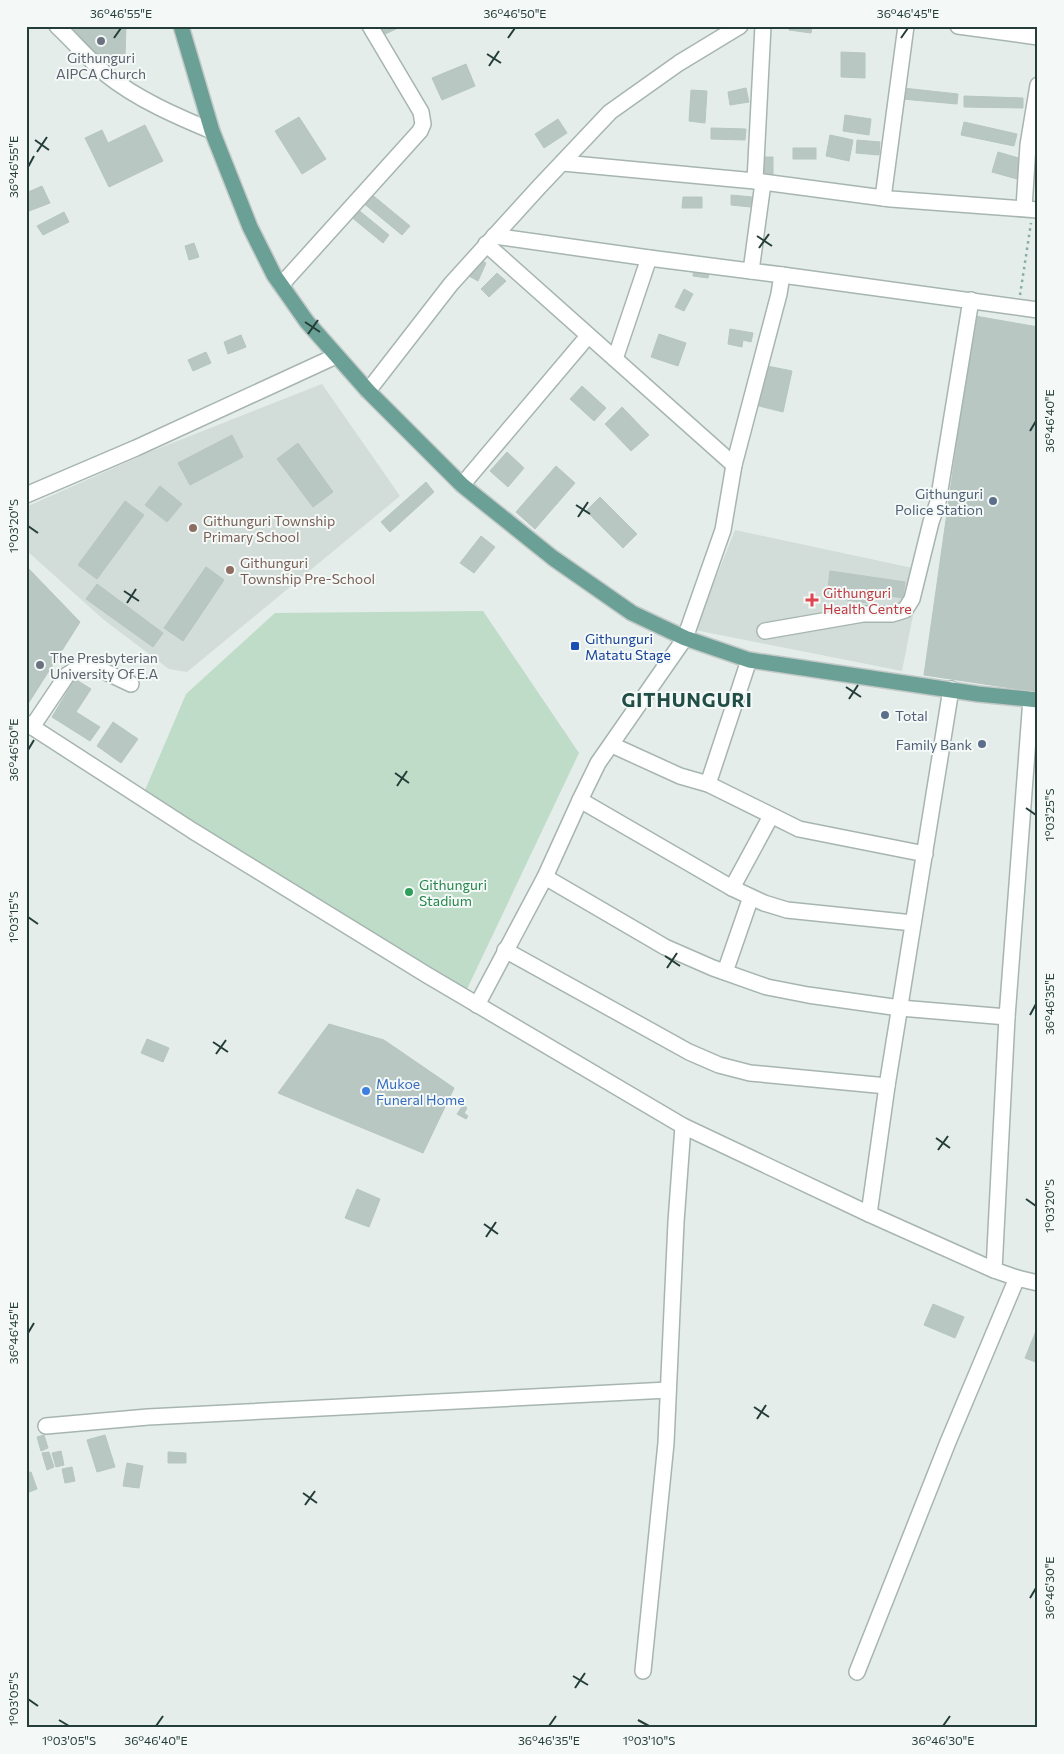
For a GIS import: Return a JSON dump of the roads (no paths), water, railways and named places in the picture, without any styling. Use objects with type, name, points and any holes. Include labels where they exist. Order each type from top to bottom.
[{"type":"main road","points":[[181,26],[212,131],[250,226],[274,275],[307,322],[368,391],[462,485],[553,558],[632,613],[685,638],[749,660],[978,694],[1034,700]]},
{"type":"street","points":[[57,26],[107,74],[129,90],[179,117],[212,131]]},
{"type":"street","points":[[281,285],[420,131],[423,124],[421,112],[370,26]]},
{"type":"street","points":[[368,391],[451,284],[539,186],[610,112],[679,62],[740,26]]},
{"type":"street","points":[[751,271],[759,182],[763,26]]},
{"type":"street","points":[[883,198],[906,26]]},
{"type":"street","points":[[958,26],[1038,37]]},
{"type":"street","points":[[563,162],[759,182],[883,198],[1031,209],[1028,145],[1038,85]]},
{"type":"street","points":[[490,240],[751,271],[1038,310]]},
{"type":"street","points":[[490,240],[588,336],[734,465]]},
{"type":"street","points":[[615,359],[648,258]]},
{"type":"street","points":[[477,1004],[545,877],[598,763],[685,638],[723,530],[734,465],[779,294],[782,275]]},
{"type":"street","points":[[765,631],[863,614],[892,614],[905,610],[909,604],[912,599],[931,522],[938,502],[971,300]]},
{"type":"street","points":[[462,485],[588,336]]},
{"type":"street","points":[[26,495],[136,448],[336,356]]},
{"type":"street","points":[[708,784],[749,660]]},
{"type":"street","points":[[131,684],[93,666],[78,668],[67,675],[29,725],[193,831],[477,1004],[683,1126],[869,1214],[994,1270],[1038,1283]]},
{"type":"street","points":[[869,1214],[913,923],[952,689]]},
{"type":"street","points":[[994,1270],[1007,1017],[1034,700]]},
{"type":"street","points":[[612,745],[680,776],[708,784],[799,829],[925,854]]},
{"type":"street","points":[[580,800],[732,888],[751,897],[787,910],[913,923]]},
{"type":"street","points":[[732,888],[771,816]]},
{"type":"street","points":[[545,877],[665,946],[767,987],[808,995],[900,1008],[1007,1017]]},
{"type":"street","points":[[726,972],[751,897]]},
{"type":"street","points":[[505,950],[689,1052],[719,1065],[750,1073],[888,1086]]},
{"type":"street","points":[[643,1670],[666,1443],[676,1222],[683,1126]]},
{"type":"street","points":[[857,1672],[948,1442],[1017,1278]]},
{"type":"street","points":[[46,1426],[148,1417],[668,1390]]},
{"type":"place","name":"Githunguri AIPCA Church","points":[[101,41]]},
{"type":"place","name":"Githunguri Police Station","points":[[993,501]]},
{"type":"place","name":"Githunguri Township Primary School","points":[[193,528]]},
{"type":"place","name":"Githunguri Township Pre-School","points":[[230,570]]},
{"type":"place","name":"Githunguri Health Centre","points":[[812,600]]},
{"type":"place","name":"Githunguri Matatu Stage","points":[[575,646]]},
{"type":"place","name":"The Presbyterian University Of E.A","points":[[40,665]]},
{"type":"place","name":"Total","points":[[885,715]]},
{"type":"place","name":"Family Bank","points":[[982,744]]},
{"type":"place","name":"Githunguri Stadium","points":[[409,892]]},
{"type":"place","name":"Mukoe Funeral Home","points":[[366,1091]]},
{"type":"district","name":"GITHUNGURI","points":[[687,699]]}]
